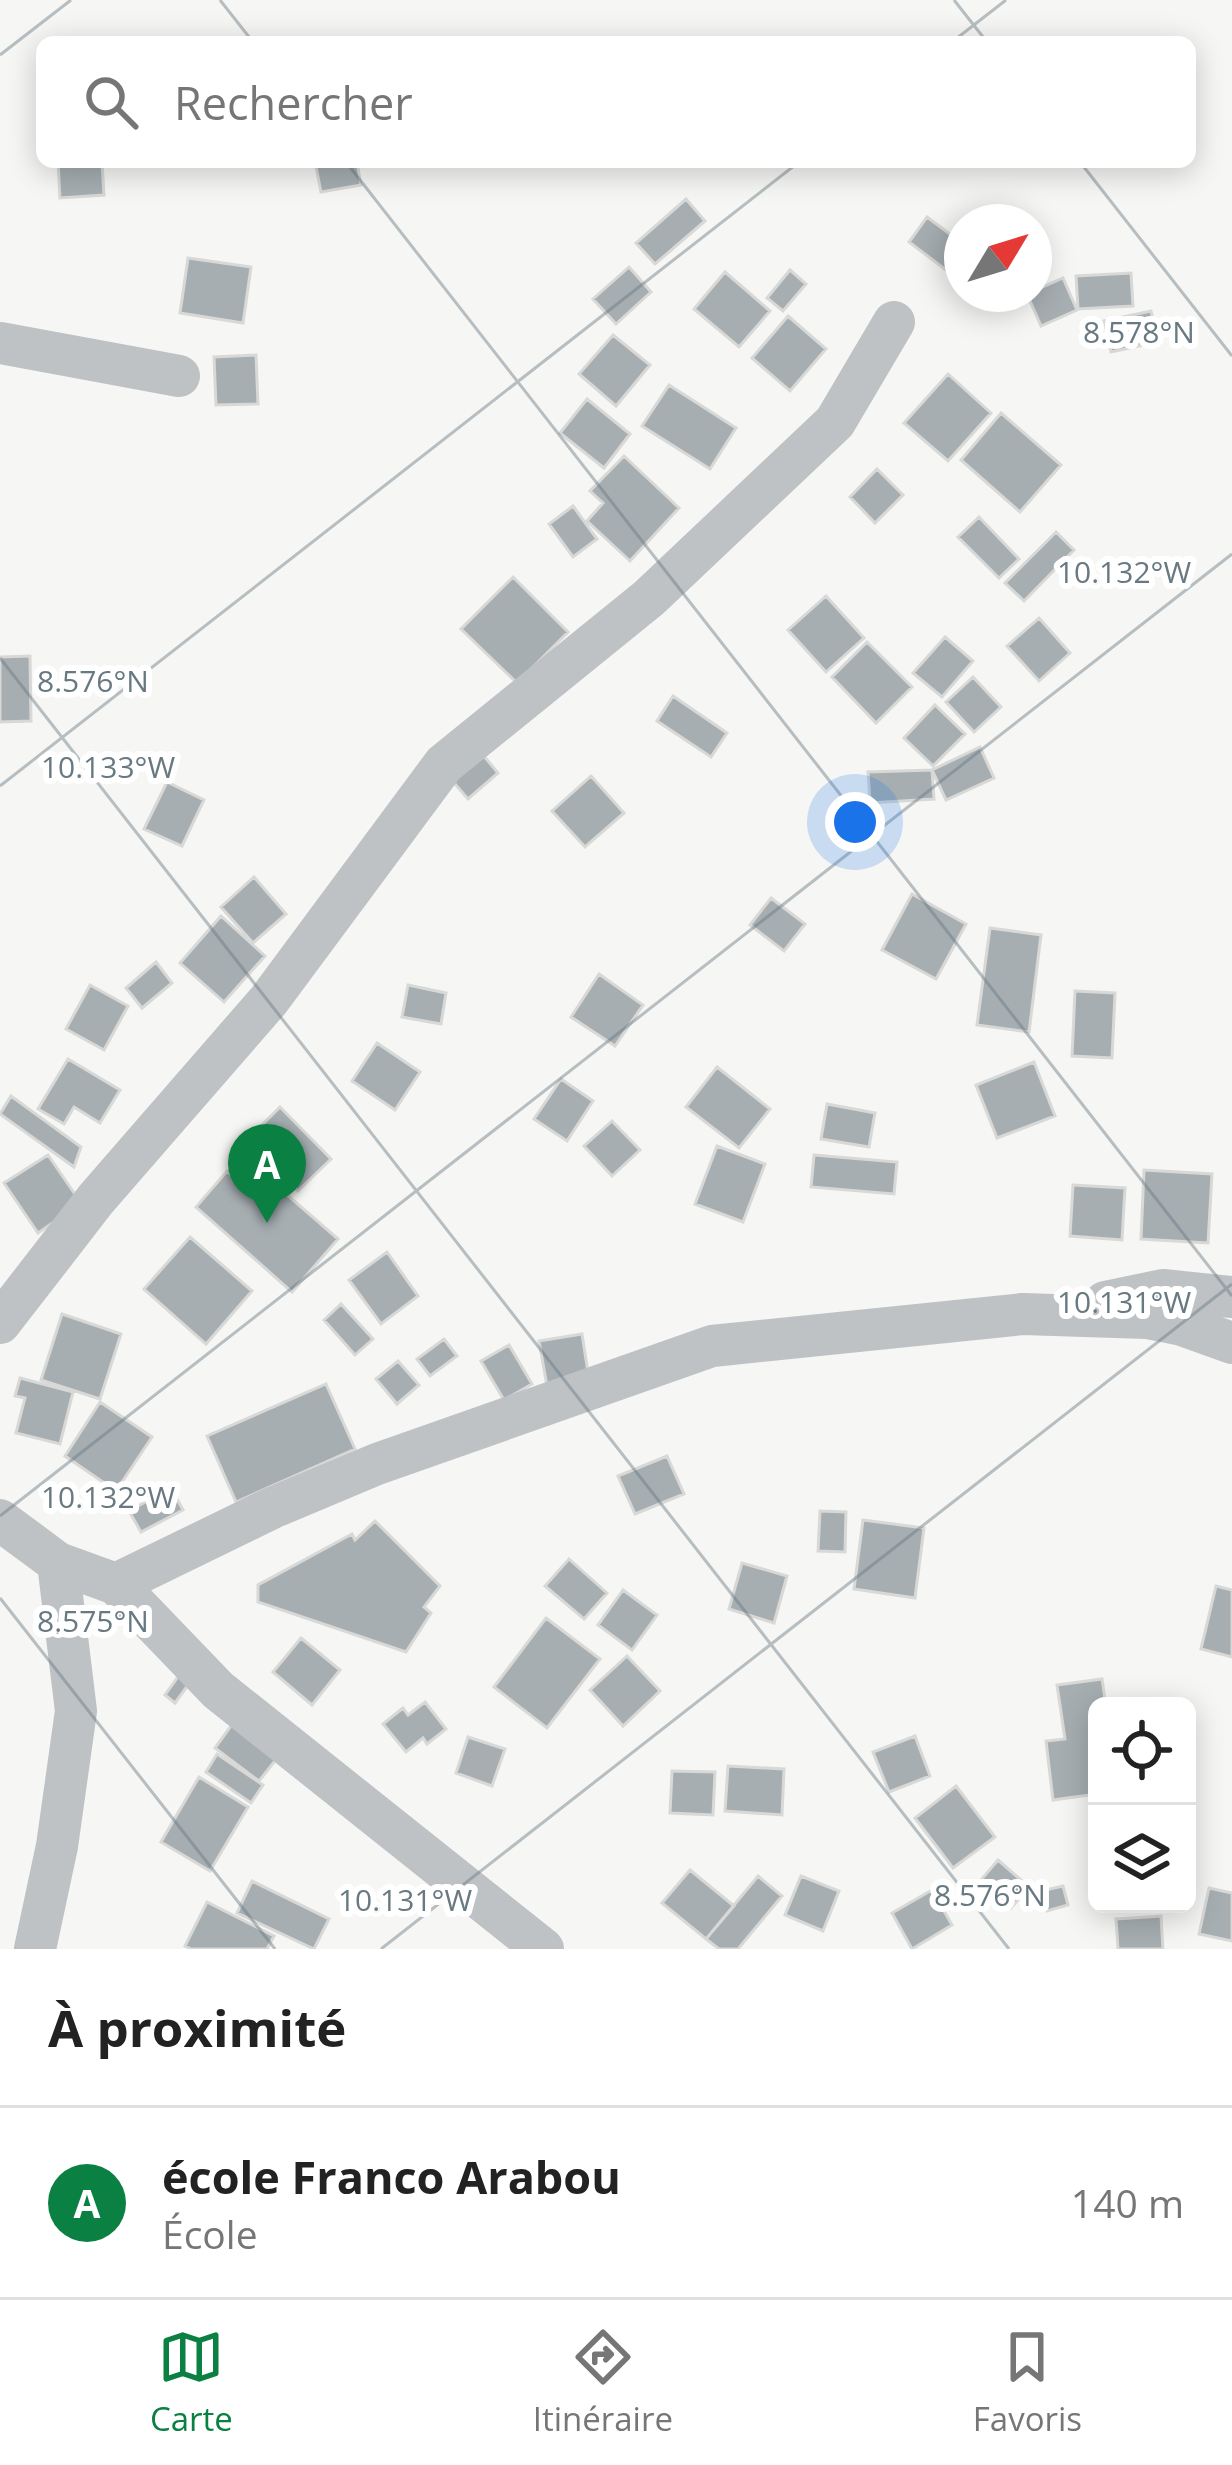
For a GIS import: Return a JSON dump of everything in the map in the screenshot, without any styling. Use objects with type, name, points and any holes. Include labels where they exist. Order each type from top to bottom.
[{"type":"street","points":[[0,1323],[96,1198],[269,1000],[444,764],[649,598],[836,422],[894,322]]},
{"type":"street","points":[[0,343],[179,376]]},
{"type":"street","points":[[1039,1316],[1163,1290],[1232,1297]]},
{"type":"street","points":[[116,1584],[272,1508],[377,1464],[712,1346],[1039,1316],[1147,1318],[1232,1343]]},
{"type":"street","points":[[0,1520],[58,1563],[116,1584],[218,1690],[543,1949]]},
{"type":"street","points":[[35,1949],[57,1846],[76,1711],[58,1563]]},
{"type":"building","points":[[58,168],[102,168],[104,195],[60,198]]},
{"type":"building","points":[[316,168],[358,168],[361,185],[321,192]]},
{"type":"building","points":[[686,199],[705,221],[655,264],[636,243]]},
{"type":"building","points":[[927,217],[944,230],[944,268],[909,242]]},
{"type":"building","points":[[188,258],[251,267],[243,323],[180,313]]},
{"type":"building","points":[[629,267],[651,292],[616,324],[593,299]]},
{"type":"building","points":[[790,270],[806,284],[783,311],[767,298]]},
{"type":"building","points":[[725,272],[770,311],[739,347],[694,309]]},
{"type":"building","points":[[1131,273],[1133,306],[1078,309],[1076,276]]},
{"type":"building","points":[[1063,278],[1077,310],[1041,326],[1035,312],[1052,312],[1052,283]]},
{"type":"building","points":[[1151,311],[1158,342],[1111,352],[1104,321]]},
{"type":"building","points":[[788,316],[826,349],[790,391],[752,358]]},
{"type":"building","points":[[613,335],[650,365],[616,406],[579,374]]},
{"type":"building","points":[[256,355],[258,404],[216,405],[214,357]]},
{"type":"building","points":[[948,374],[991,413],[948,461],[904,423]]},
{"type":"building","points":[[669,385],[736,428],[710,469],[642,426]]},
{"type":"building","points":[[587,399],[630,434],[604,468],[560,433]]},
{"type":"building","points":[[1001,413],[1061,465],[1020,512],[961,460]]},
{"type":"building","points":[[624,456],[679,508],[630,561],[587,521],[603,503],[590,491]]},
{"type":"building","points":[[877,469],[903,495],[875,523],[850,497]]},
{"type":"building","points":[[573,506],[597,539],[573,557],[549,524]]},
{"type":"building","points":[[979,517],[1019,559],[999,578],[958,537]]},
{"type":"building","points":[[1056,532],[1074,550],[1024,601],[1005,583]]},
{"type":"building","points":[[513,577],[568,632],[517,683],[461,629]]},
{"type":"building","points":[[826,596],[864,638],[826,672],[788,630]]},
{"type":"building","points":[[1039,618],[1070,653],[1039,681],[1007,646]]},
{"type":"building","points":[[945,637],[973,661],[942,697],[913,673]]},
{"type":"building","points":[[867,642],[912,687],[876,723],[832,677]]},
{"type":"building","points":[[30,656],[31,721],[0,722],[0,657]]},
{"type":"building","points":[[973,677],[1001,707],[974,732],[946,702]]},
{"type":"building","points":[[673,696],[727,733],[711,757],[657,721]]},
{"type":"building","points":[[935,705],[965,734],[933,766],[904,738]]},
{"type":"building","points":[[473,743],[498,773],[468,799],[442,769]]},
{"type":"building","points":[[980,747],[994,778],[946,800],[932,770]]},
{"type":"building","points":[[932,770],[934,799],[870,803],[868,772]]},
{"type":"building","points":[[591,776],[624,813],[585,847],[552,811]]},
{"type":"building","points":[[167,782],[204,800],[182,846],[144,829]]},
{"type":"building","points":[[254,877],[286,914],[253,943],[221,907]]},
{"type":"building","points":[[912,894],[966,924],[936,979],[882,950]]},
{"type":"building","points":[[771,898],[805,924],[784,951],[750,925]]},
{"type":"building","points":[[221,916],[265,956],[224,1002],[180,963]]},
{"type":"building","points":[[990,928],[1041,935],[1029,1032],[977,1025]]},
{"type":"building","points":[[156,962],[172,983],[142,1008],[126,988]]},
{"type":"building","points":[[599,974],[643,1005],[615,1046],[571,1017]]},
{"type":"building","points":[[90,985],[128,1006],[104,1050],[66,1029]]},
{"type":"building","points":[[408,985],[446,993],[441,1024],[402,1017]]},
{"type":"building","points":[[1075,991],[1115,993],[1112,1058],[1072,1056]]},
{"type":"building","points":[[377,1043],[420,1072],[395,1110],[352,1081]]},
{"type":"building","points":[[68,1059],[120,1090],[100,1123],[74,1107],[64,1124],[38,1109]]},
{"type":"building","points":[[1034,1062],[1055,1116],[997,1138],[976,1085]]},
{"type":"building","points":[[717,1067],[770,1109],[739,1148],[686,1107]]},
{"type":"building","points":[[561,1079],[593,1101],[567,1141],[534,1119]]},
{"type":"building","points":[[11,1096],[81,1147],[74,1167],[0,1114]]},
{"type":"building","points":[[827,1104],[875,1113],[869,1147],[821,1139]]},
{"type":"building","points":[[280,1107],[331,1159],[298,1191],[247,1140]]},
{"type":"building","points":[[612,1121],[640,1150],[612,1176],[584,1146]]},
{"type":"building","points":[[717,1146],[765,1164],[743,1222],[695,1204]]},
{"type":"building","points":[[48,1155],[81,1203],[38,1233],[4,1183]]},
{"type":"building","points":[[814,1155],[897,1162],[894,1194],[811,1187]]},
{"type":"building","points":[[1144,1170],[1212,1174],[1208,1243],[1141,1239]]},
{"type":"building","points":[[227,1171],[270,1208],[284,1192],[338,1239],[292,1292],[196,1207]]},
{"type":"building","points":[[1073,1185],[1125,1188],[1122,1240],[1070,1236]]},
{"type":"building","points":[[190,1237],[252,1291],[206,1344],[144,1289]]},
{"type":"building","points":[[387,1252],[418,1296],[381,1324],[349,1280]]},
{"type":"building","points":[[341,1304],[373,1339],[355,1355],[324,1320]]},
{"type":"building","points":[[62,1314],[121,1334],[100,1399],[41,1380]]},
{"type":"building","points":[[582,1334],[589,1379],[547,1386],[539,1341]]},
{"type":"building","points":[[444,1339],[457,1356],[430,1376],[417,1359]]},
{"type":"building","points":[[509,1345],[532,1384],[504,1400],[481,1361]]},
{"type":"building","points":[[398,1361],[419,1385],[397,1404],[376,1379]]},
{"type":"building","points":[[20,1378],[73,1392],[60,1444],[16,1433],[25,1398],[15,1396]]},
{"type":"building","points":[[326,1384],[355,1449],[236,1502],[207,1436]]},
{"type":"building","points":[[100,1402],[152,1437],[116,1491],[65,1456]]},
{"type":"building","points":[[667,1456],[684,1494],[635,1514],[618,1476]]},
{"type":"building","points":[[171,1488],[183,1510],[141,1532],[129,1511]]},
{"type":"building","points":[[820,1511],[846,1512],[845,1552],[818,1551]]},
{"type":"building","points":[[863,1520],[924,1528],[915,1598],[854,1589]]},
{"type":"building","points":[[375,1521],[440,1586],[424,1607],[431,1613],[406,1652],[258,1602],[258,1585],[352,1534],[355,1540]]},
{"type":"building","points":[[569,1559],[607,1593],[584,1619],[545,1586]]},
{"type":"building","points":[[742,1563],[787,1576],[774,1623],[729,1609]]},
{"type":"building","points":[[1216,1586],[1232,1590],[1232,1657],[1201,1649]]},
{"type":"building","points":[[623,1590],[657,1615],[632,1650],[598,1625]]},
{"type":"building","points":[[546,1618],[600,1659],[547,1728],[494,1687]]},
{"type":"building","points":[[301,1638],[340,1670],[312,1705],[273,1672]]},
{"type":"building","points":[[627,1656],[660,1691],[623,1726],[590,1690]]},
{"type":"building","points":[[180,1674],[191,1681],[175,1703],[165,1695]]},
{"type":"building","points":[[1102,1679],[1105,1697],[1088,1697],[1088,1795],[1053,1800],[1046,1741],[1065,1739],[1057,1685]]},
{"type":"building","points":[[425,1702],[446,1729],[427,1744],[423,1738],[406,1752],[383,1724],[403,1708],[408,1715]]},
{"type":"building","points":[[233,1723],[278,1757],[259,1781],[215,1748]]},
{"type":"building","points":[[915,1736],[930,1776],[889,1792],[873,1752]]},
{"type":"building","points":[[468,1737],[505,1749],[492,1786],[456,1773]]},
{"type":"building","points":[[217,1754],[263,1785],[251,1803],[206,1772]]},
{"type":"building","points":[[728,1766],[784,1769],[782,1815],[725,1811]]},
{"type":"building","points":[[672,1771],[715,1772],[713,1815],[670,1813]]},
{"type":"building","points":[[199,1777],[248,1807],[210,1871],[161,1842]]},
{"type":"building","points":[[956,1786],[995,1837],[953,1868],[915,1818]]},
{"type":"building","points":[[998,1860],[1029,1887],[1011,1908],[980,1881]]},
{"type":"building","points":[[690,1870],[734,1906],[706,1939],[662,1903]]},
{"type":"building","points":[[758,1876],[782,1896],[738,1949],[719,1949],[706,1939]]},
{"type":"building","points":[[801,1876],[839,1891],[823,1931],[785,1915]]},
{"type":"building","points":[[252,1881],[329,1919],[314,1949],[237,1913]]},
{"type":"building","points":[[1063,1886],[1068,1905],[1047,1911],[1041,1891]]},
{"type":"building","points":[[1209,1888],[1232,1893],[1232,1941],[1199,1934]]},
{"type":"building","points":[[932,1890],[952,1925],[912,1949],[892,1913]]},
{"type":"building","points":[[207,1902],[274,1936],[267,1949],[185,1946]]},
{"type":"building","points":[[1161,1916],[1163,1949],[1118,1949],[1116,1919]]},
{"type":"place","name":"école Franco Arabou","points":[[267,1223]]}]
